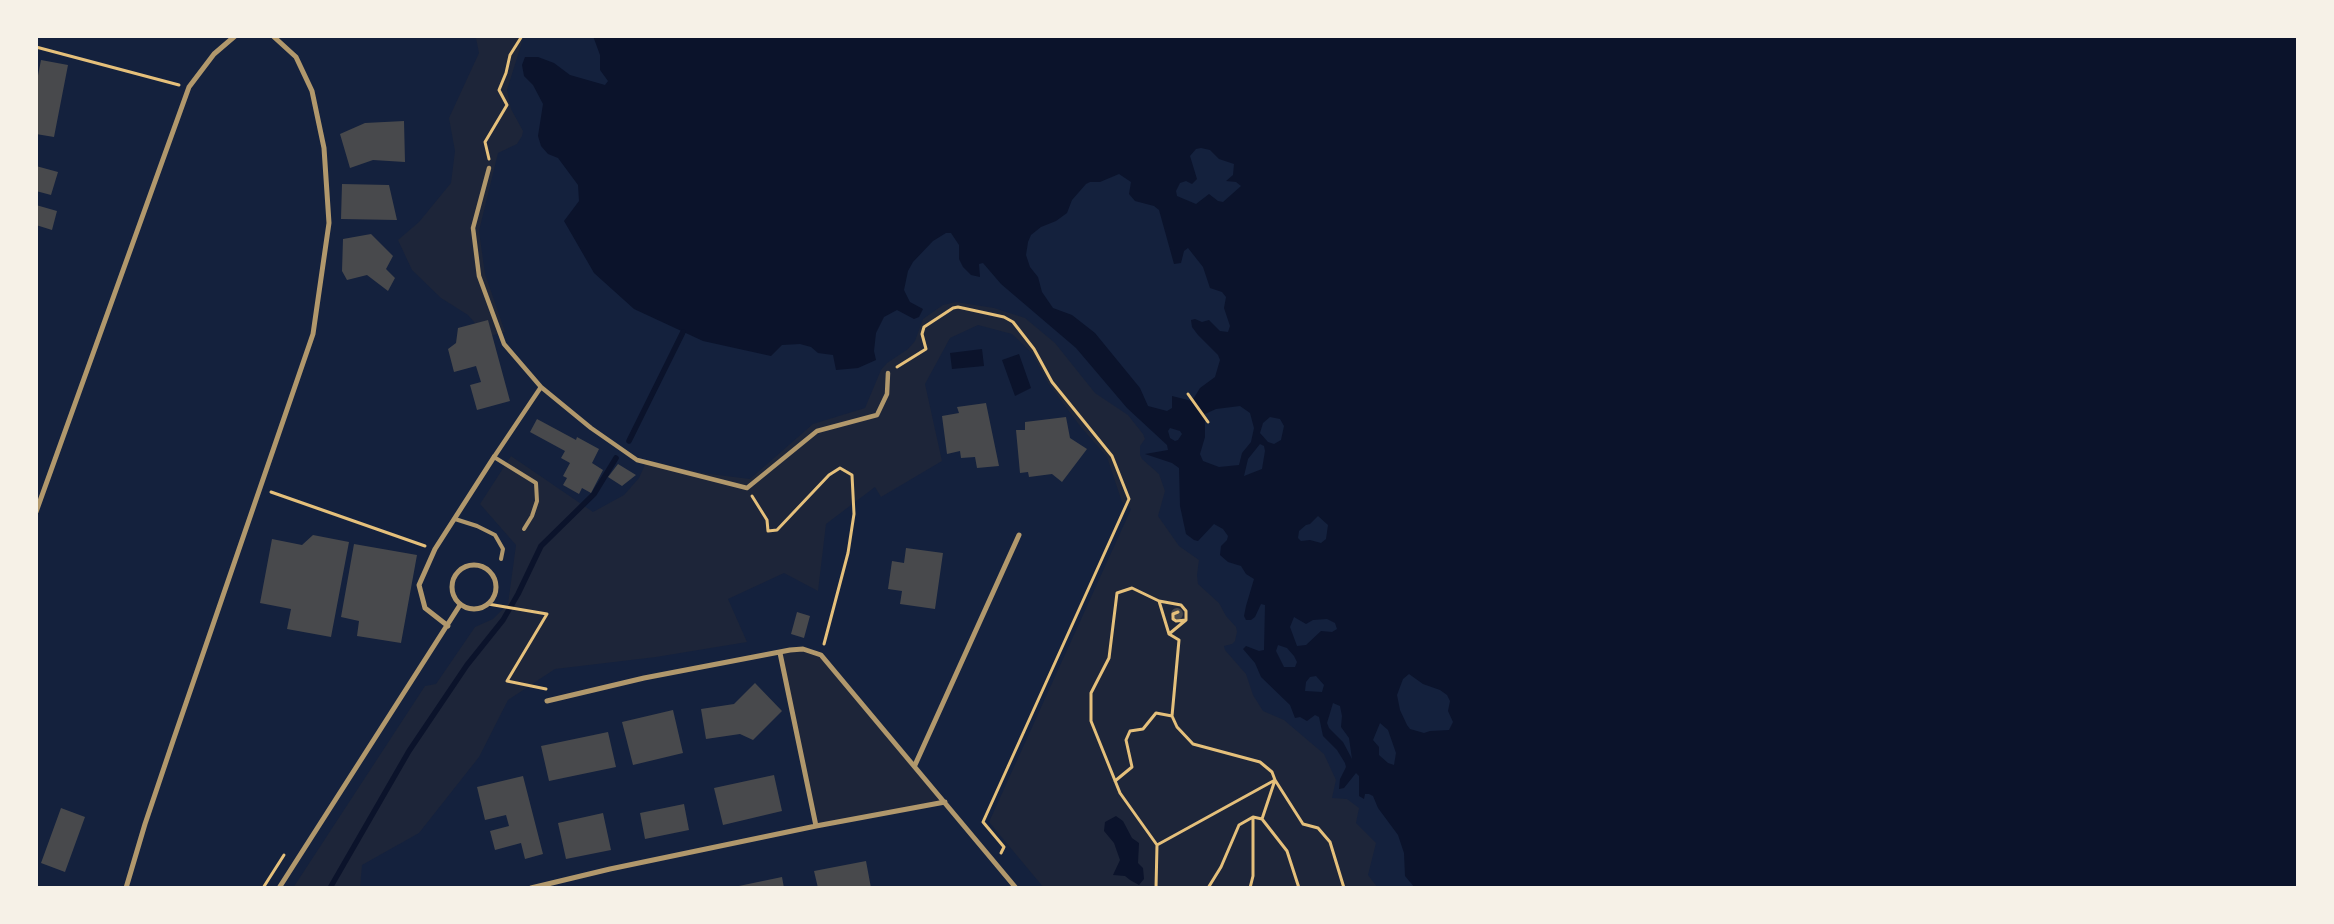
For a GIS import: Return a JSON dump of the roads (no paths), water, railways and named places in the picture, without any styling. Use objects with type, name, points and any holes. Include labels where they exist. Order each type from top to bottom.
[{"type":"street","points":[[36,512],[189,87],[214,54],[235,36]]},
{"type":"street","points":[[126,888],[151,806],[313,334],[329,223],[324,148],[312,91],[296,56],[273,36]]},
{"type":"street","points":[[489,168],[473,228],[479,276],[504,344],[541,387],[591,428],[637,460],[747,488],[817,431],[877,414],[887,394],[888,373]]},
{"type":"street","points":[[448,626],[425,608],[419,585],[436,549],[541,387]]},
{"type":"street","points":[[915,765],[1019,535]]},
{"type":"street","points":[[469,566],[479,566],[488,570],[494,577],[496,587],[494,597],[488,604],[479,609],[469,609],[460,604],[454,597],[452,587],[454,578],[460,570],[469,566]]},
{"type":"street","points":[[279,888],[448,626],[460,604]]},
{"type":"street","points":[[547,701],[644,678],[803,649],[821,655],[1016,888]]},
{"type":"street","points":[[780,653],[816,826]]},
{"type":"street","points":[[531,888],[610,869],[816,826],[945,802]]},
{"type":"lane","points":[[494,457],[536,482],[537,501],[532,516],[524,529]]},
{"type":"lane","points":[[455,519],[496,535],[503,549],[501,559]]},
{"type":"waterway","points":[[629,441],[683,332]]},
{"type":"waterway","points":[[330,888],[409,751],[467,665],[503,620],[541,546],[594,494],[616,458]]}]
